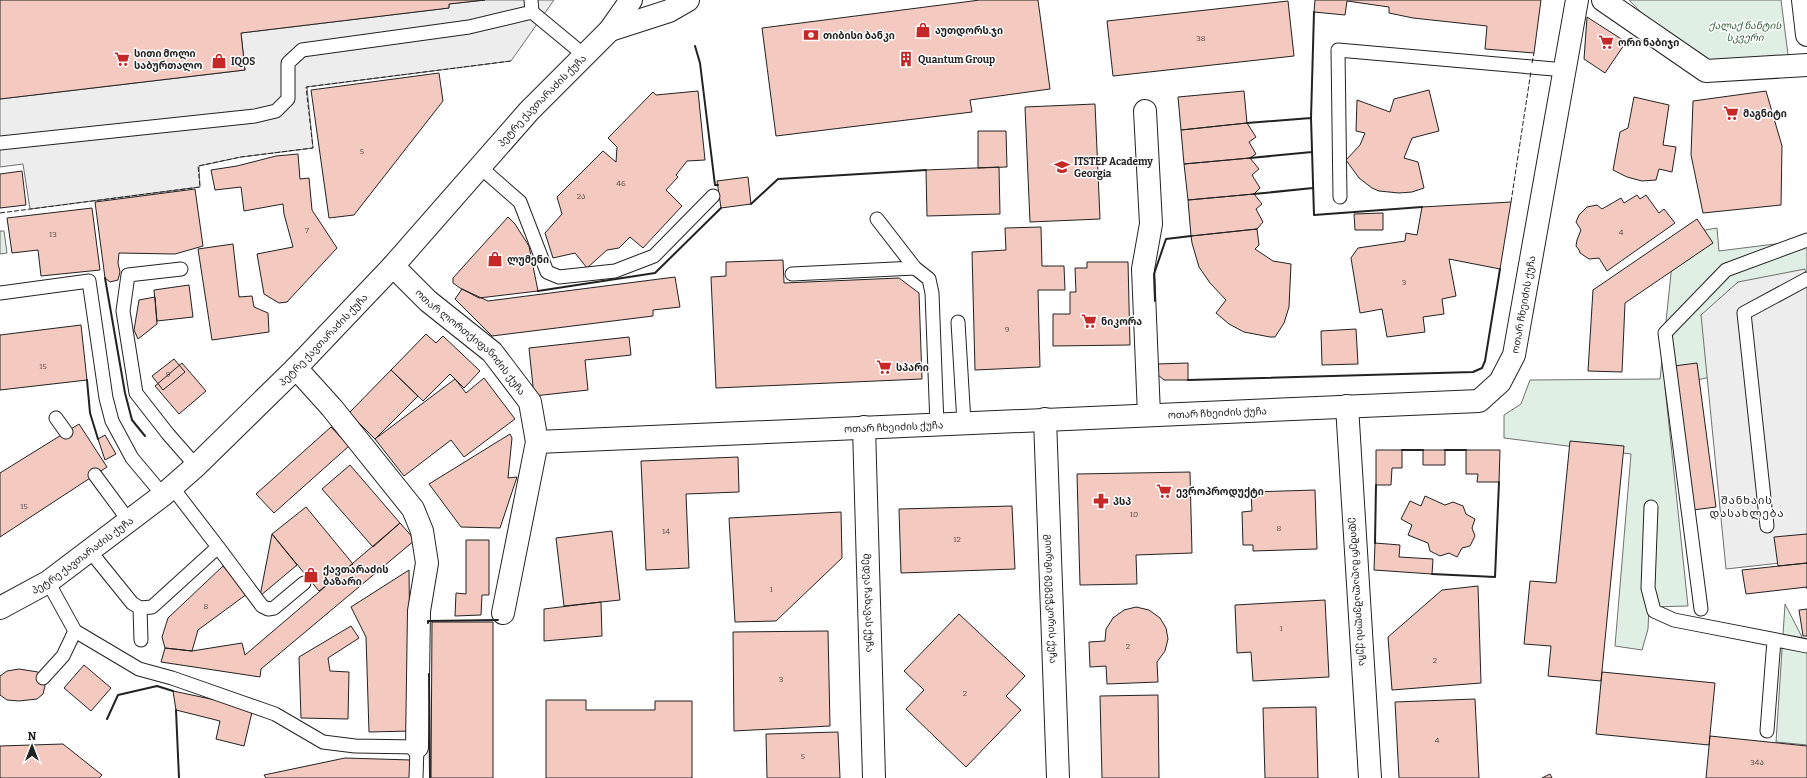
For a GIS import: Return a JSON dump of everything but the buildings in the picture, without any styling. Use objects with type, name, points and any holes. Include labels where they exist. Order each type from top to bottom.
[{"type":"street","name":"პეტრე ქავთარაძის ქუჩა","points":[[0,608],[48,582],[129,521],[196,466],[296,368],[393,266],[529,111],[610,30],[630,0]]},
{"type":"street","name":"პეტრე ქავთარაძის ქუჩა","points":[[610,30],[669,10],[688,0]]},
{"type":"street","name":"ოთარ ჩხეიძის ქუჩა","points":[[537,442],[1479,401],[1500,382],[1514,356],[1577,0]]},
{"type":"street","points":[[1603,0],[1706,71],[1807,65]]},
{"type":"street","points":[[1803,0],[1807,35]]},
{"type":"street","points":[[1146,111],[1151,224],[1143,270],[1149,415]]},
{"type":"street","name":"ოთარ ლორთქიფანიძის ქუჩა","points":[[393,266],[428,301],[492,352],[530,402],[537,442],[503,613]]},
{"type":"street","points":[[296,368],[332,408],[413,509],[422,531],[427,563],[419,611],[417,748]]},
{"type":"street","name":"ედიშერ მაღალაშვილის ქუჩა","points":[[1347,406],[1370,778]]},
{"type":"street","name":"გიორგი გეგეჭკორის ქუჩა","points":[[1045,419],[1058,778]]},
{"type":"street","name":"მედეა ჩახავას ქუჩა","points":[[864,427],[874,778]]},
{"type":"lane","points":[[0,143],[255,116],[276,111],[288,99],[288,63],[302,50],[469,27],[531,6],[584,55]]},
{"type":"lane","points":[[1340,197],[1338,50],[1564,70]]},
{"type":"lane","points":[[480,167],[520,202],[547,272],[559,278],[615,271],[654,256],[713,196]]},
{"type":"lane","points":[[877,219],[915,268],[929,279],[932,292],[937,425]]},
{"type":"lane","points":[[1702,609],[1665,333],[1726,270],[1807,240]]},
{"type":"lane","points":[[181,268],[128,275],[123,311],[136,393],[168,434],[196,466]]},
{"type":"lane","points":[[792,274],[915,268]]},
{"type":"lane","points":[[1767,526],[1744,313],[1807,279]]},
{"type":"lane","points":[[0,293],[90,281],[106,398],[112,421],[132,458],[167,491],[218,547],[262,606],[268,609],[274,608],[304,583]]},
{"type":"lane","points":[[958,322],[964,423]]},
{"type":"lane","points":[[56,418],[66,432]]},
{"type":"lane","points":[[95,475],[129,521]]},
{"type":"lane","points":[[1651,507],[1648,588],[1654,611],[1674,620],[1807,646]]},
{"type":"lane","points":[[90,550],[132,603],[140,608],[152,607],[218,547]]},
{"type":"lane","points":[[48,582],[75,631],[139,669],[172,678],[275,714],[323,742],[355,746],[417,748],[416,778]]},
{"type":"lane","points":[[140,608],[140,640]]},
{"type":"lane","points":[[43,678],[63,656],[75,631]]},
{"type":"lane","points":[[1767,731],[1774,640]]},
{"type":"green space","name":"ქალაქ ნანტის სკვერი","points":[[1629,0],[1781,0],[1789,62],[1714,64],[1657,29]]},
{"type":"green space","points":[[1717,228],[1719,251],[1807,240],[1807,356],[1665,387],[1688,606],[1649,607],[1648,629],[1642,650],[1615,646],[1631,454],[1504,438],[1504,415],[1521,404],[1530,380],[1660,379],[1675,235]]},
{"type":"green space","points":[[0,231],[4,231],[7,253],[0,254]]},
{"type":"green space","points":[[1785,604],[1803,639],[1807,640],[1807,745],[1776,742]]},
{"type":"shaded area","points":[[485,0],[554,0],[511,61],[307,87],[313,148],[241,157],[199,166],[200,187],[30,209],[23,164],[0,167],[0,99],[245,70],[241,33],[449,8],[449,4]]},
{"type":"shaded area","points":[[1805,269],[1807,289],[1807,560],[1726,569],[1701,315],[1738,282]]},
{"type":"fence","points":[[1532,63],[1534,53]]},
{"type":"fence","points":[[0,213],[200,187],[198,166],[241,157],[313,148],[306,87],[511,61]]},
{"type":"fence","points":[[1511,202],[1531,71]]},
{"type":"wall","points":[[1314,12],[1311,118],[1314,215],[1422,207]]},
{"type":"wall","points":[[695,46],[700,63],[715,185],[718,185]]},
{"type":"wall","points":[[1247,123],[1311,118]]},
{"type":"wall","points":[[1250,158],[1312,152]]},
{"type":"wall","points":[[751,204],[778,179],[926,170]]},
{"type":"wall","points":[[1254,194],[1313,188]]},
{"type":"wall","points":[[538,291],[655,273],[721,208]]},
{"type":"wall","points":[[1155,301],[1154,274],[1166,239],[1191,236]]},
{"type":"wall","points":[[1188,380],[1473,372],[1482,368],[1485,361],[1500,269]]},
{"type":"wall","points":[[105,278],[125,393],[132,420],[145,436]]},
{"type":"wall","points":[[87,380],[90,413],[98,439]]},
{"type":"wall","points":[[1402,450],[1423,450]]},
{"type":"wall","points":[[1445,450],[1466,450]]},
{"type":"wall","points":[[1432,574],[1495,577],[1499,482]]},
{"type":"wall","points":[[1375,543],[1376,485]]},
{"type":"wall","points":[[428,623],[428,621],[498,620]]},
{"type":"wall","points":[[429,674],[430,778]]},
{"type":"wall","points":[[107,719],[118,695],[157,686],[173,691]]},
{"type":"wall","points":[[176,710],[179,778]]},
{"type":"place","name":"აუთდორს.ჯი","points":[[923,30]]},
{"type":"place","name":"თიბისი ბანკი","points":[[811,35]]},
{"type":"place","name":"ორი ნაბიჯი","points":[[1606,42]]},
{"type":"place","name":"სითი მოლი საბურთალო","points":[[122,59]]},
{"type":"place","name":"Quantum Group","points":[[906,59]]},
{"type":"place","name":"IQOS","points":[[219,61]]},
{"type":"place","name":"მაგნიტი","points":[[1731,113]]},
{"type":"place","name":"ITSTEP Academy Georgia","points":[[1062,167]]},
{"type":"place","name":"ლუმენი","points":[[495,259]]},
{"type":"place","name":"ნიკორა","points":[[1089,321]]},
{"type":"place","name":"სპარი","points":[[884,367]]},
{"type":"place","name":"ევროპროდუქტი","points":[[1164,491]]},
{"type":"place","name":"პსპ","points":[[1101,501]]},
{"type":"place","name":"ქავთარაძის ბაზარი","points":[[311,575]]},
{"type":"district","name":"შანხაის დასახლება","points":[[1747,506]]}]
